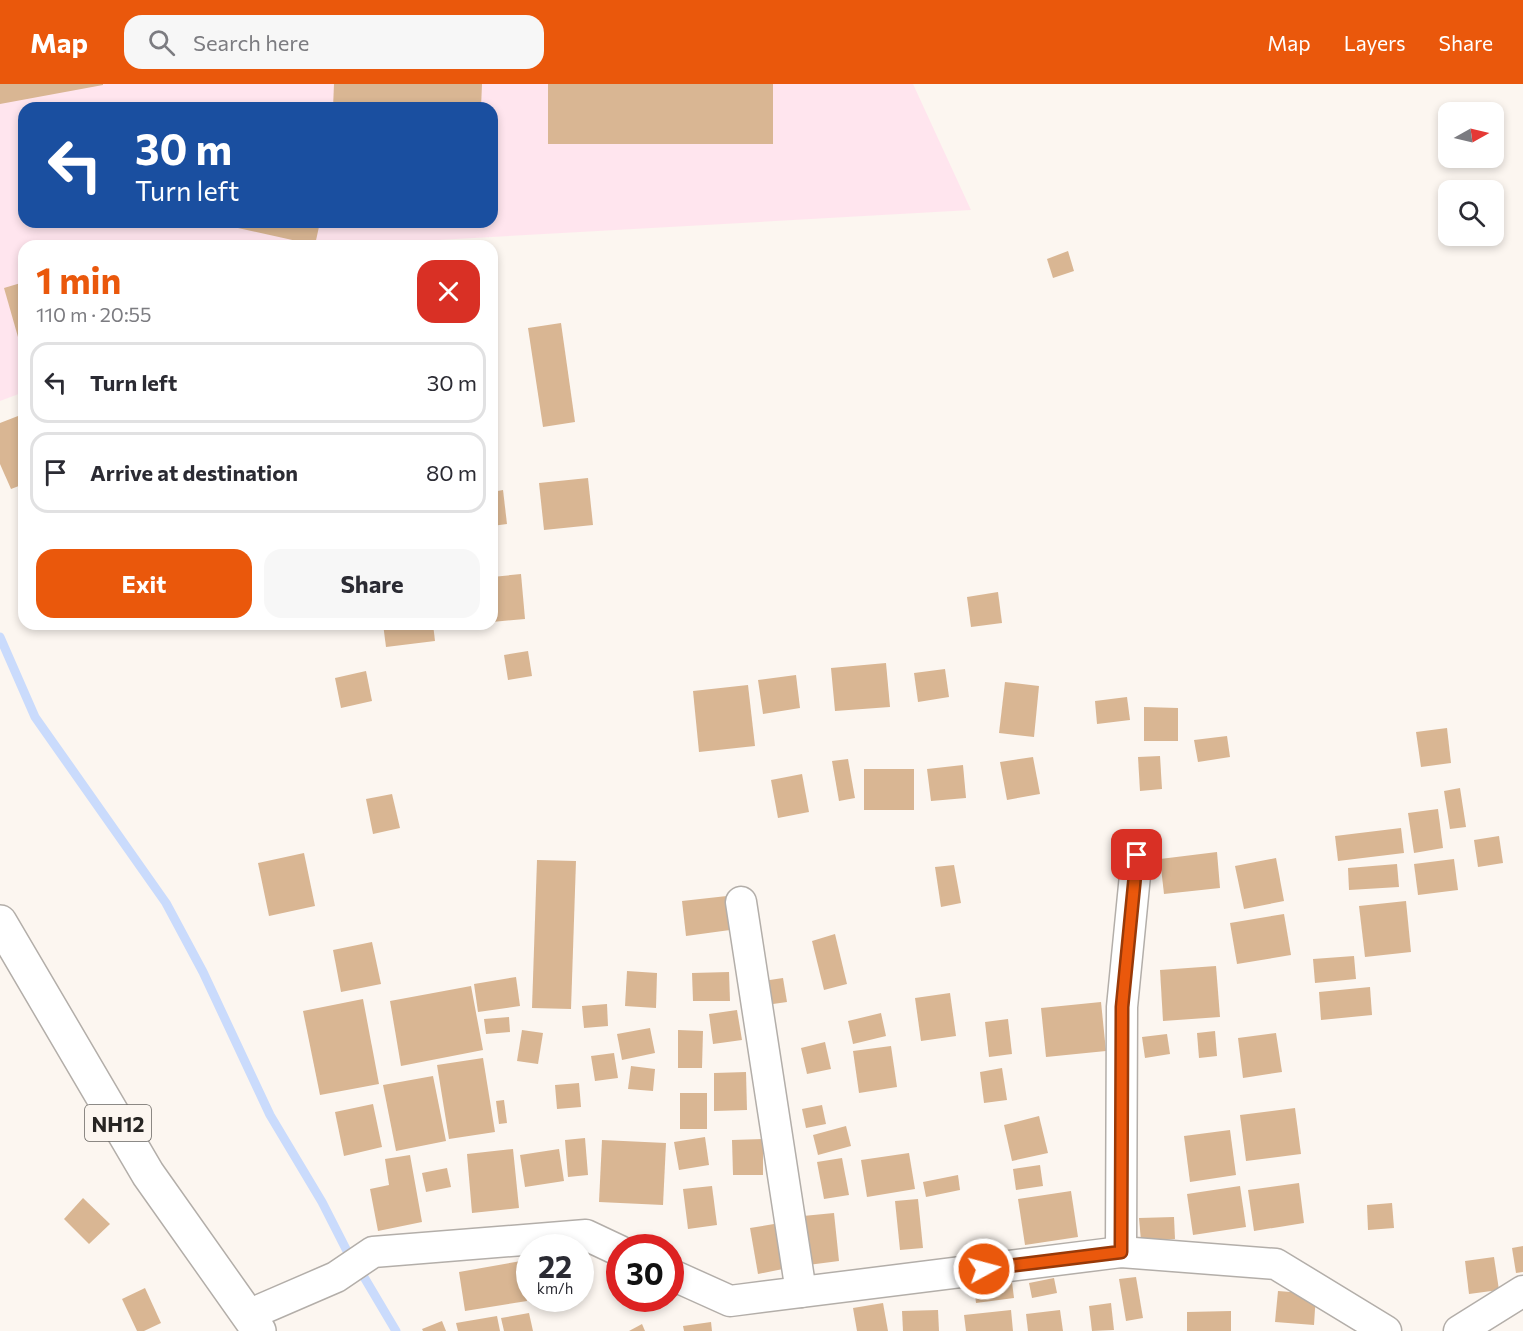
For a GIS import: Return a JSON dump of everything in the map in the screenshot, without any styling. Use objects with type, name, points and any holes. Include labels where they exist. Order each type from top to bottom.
[{"type":"highway","name":"NH12","points":[[0,922],[148,1174],[253,1323]]},
{"type":"street","points":[[1121,1252],[1122,1007],[1137,855]]},
{"type":"street","points":[[741,902],[801,1292]]},
{"type":"street","points":[[253,1323],[336,1278],[374,1252],[586,1236],[606,1245]]},
{"type":"street","points":[[684,1280],[730,1301],[1121,1252],[1276,1264],[1386,1331]]},
{"type":"street","points":[[1460,1331],[1523,1291]]},
{"type":"shaded area","points":[[0,84],[913,84],[971,210],[438,240],[18,240],[18,394],[0,401]]},
{"type":"building","points":[[0,84],[103,84],[103,85],[0,104]]},
{"type":"building","points":[[334,84],[482,84],[481,102],[333,102]]},
{"type":"building","points":[[548,84],[773,84],[773,144],[548,144]]},
{"type":"building","points":[[238,228],[319,228],[316,240],[292,240]]},
{"type":"building","points":[[1068,251],[1074,271],[1053,278],[1047,259]]},
{"type":"building","points":[[18,284],[18,337],[4,288]]},
{"type":"building","points":[[561,323],[575,422],[543,427],[528,328]]},
{"type":"building","points":[[18,416],[18,486],[11,489],[0,464],[0,423]]},
{"type":"building","points":[[588,478],[593,525],[544,530],[539,483]]},
{"type":"building","points":[[503,490],[507,524],[498,525],[498,491]]},
{"type":"building","points":[[521,574],[525,619],[498,621],[498,576]]},
{"type":"building","points":[[998,592],[1002,623],[971,627],[967,597]]},
{"type":"building","points":[[384,630],[434,630],[435,641],[386,647]]},
{"type":"building","points":[[528,651],[532,676],[508,680],[504,655]]},
{"type":"building","points":[[886,663],[890,707],[835,711],[831,668]]},
{"type":"building","points":[[945,669],[949,697],[918,702],[914,673]]},
{"type":"building","points":[[366,671],[372,701],[341,708],[335,678]]},
{"type":"building","points":[[796,675],[800,708],[763,714],[758,680]]},
{"type":"building","points":[[1005,682],[1039,686],[1034,737],[999,733]]},
{"type":"building","points":[[748,685],[755,746],[699,752],[693,691]]},
{"type":"building","points":[[1127,697],[1130,720],[1097,724],[1095,701]]},
{"type":"building","points":[[1144,707],[1178,708],[1178,741],[1144,741]]},
{"type":"building","points":[[1447,728],[1451,763],[1421,767],[1416,732]]},
{"type":"building","points":[[1227,736],[1230,757],[1198,762],[1194,740]]},
{"type":"building","points":[[1160,756],[1162,789],[1140,791],[1138,757]]},
{"type":"building","points":[[1033,757],[1040,794],[1007,800],[1000,762]]},
{"type":"building","points":[[848,759],[855,798],[839,801],[832,761]]},
{"type":"building","points":[[963,765],[966,798],[931,801],[927,769]]},
{"type":"building","points":[[864,769],[914,769],[914,810],[864,810]]},
{"type":"building","points":[[802,774],[809,812],[778,818],[771,780]]},
{"type":"building","points":[[1460,788],[1466,827],[1450,829],[1444,791]]},
{"type":"building","points":[[392,794],[400,828],[373,834],[366,799]]},
{"type":"building","points":[[1438,809],[1443,848],[1414,853],[1408,813]]},
{"type":"building","points":[[1401,828],[1404,853],[1338,861],[1335,836]]},
{"type":"building","points":[[1499,836],[1503,863],[1478,867],[1474,840]]},
{"type":"building","points":[[1217,852],[1220,888],[1164,894],[1160,859]]},
{"type":"building","points":[[304,853],[315,906],[269,916],[258,863]]},
{"type":"building","points":[[1276,858],[1284,901],[1244,909],[1235,866]]},
{"type":"building","points":[[1454,859],[1458,890],[1418,895],[1414,864]]},
{"type":"building","points":[[537,860],[576,861],[571,1009],[532,1008]]},
{"type":"building","points":[[1397,864],[1399,887],[1349,890],[1348,868]]},
{"type":"building","points":[[954,865],[961,903],[941,907],[935,867]]},
{"type":"building","points":[[727,896],[730,930],[686,936],[682,901]]},
{"type":"building","points":[[1406,901],[1411,952],[1365,957],[1359,906]]},
{"type":"building","points":[[1284,914],[1291,955],[1237,964],[1230,923]]},
{"type":"building","points":[[835,934],[847,984],[824,990],[812,941]]},
{"type":"building","points":[[372,942],[381,984],[341,992],[333,950]]},
{"type":"building","points":[[1354,956],[1356,979],[1315,983],[1313,959]]},
{"type":"building","points":[[1216,966],[1220,1017],[1163,1021],[1160,970]]},
{"type":"building","points":[[627,971],[657,973],[656,1008],[625,1006]]},
{"type":"building","points":[[729,972],[730,1001],[693,1001],[692,973]]},
{"type":"building","points":[[516,977],[520,1006],[478,1012],[474,984]]},
{"type":"building","points":[[783,978],[787,1002],[766,1005],[763,981]]},
{"type":"building","points":[[471,986],[483,1050],[401,1066],[390,1001]]},
{"type":"building","points":[[1370,987],[1372,1015],[1321,1020],[1319,992]]},
{"type":"building","points":[[950,993],[956,1036],[921,1041],[915,998]]},
{"type":"building","points":[[363,999],[379,1084],[320,1095],[303,1011]]},
{"type":"building","points":[[1101,1002],[1106,1051],[1046,1057],[1041,1008]]},
{"type":"building","points":[[607,1004],[608,1026],[584,1028],[582,1006]]},
{"type":"building","points":[[737,1010],[742,1040],[713,1044],[709,1014]]},
{"type":"building","points":[[881,1013],[886,1036],[853,1044],[848,1021]]},
{"type":"building","points":[[509,1017],[510,1032],[486,1034],[484,1019]]},
{"type":"building","points":[[1008,1019],[1012,1054],[989,1057],[985,1022]]},
{"type":"building","points":[[650,1028],[655,1053],[622,1060],[617,1034]]},
{"type":"building","points":[[522,1030],[543,1033],[538,1064],[517,1061]]},
{"type":"building","points":[[678,1030],[703,1031],[702,1068],[678,1068]]},
{"type":"building","points":[[1215,1031],[1217,1056],[1199,1058],[1197,1033]]},
{"type":"building","points":[[1276,1033],[1282,1072],[1243,1078],[1238,1038]]},
{"type":"building","points":[[1167,1034],[1170,1054],[1145,1058],[1142,1037]]},
{"type":"building","points":[[825,1042],[831,1069],[807,1074],[801,1048]]},
{"type":"building","points":[[891,1046],[897,1087],[859,1093],[853,1051]]},
{"type":"building","points":[[614,1053],[618,1078],[595,1081],[591,1056]]},
{"type":"building","points":[[483,1058],[495,1132],[449,1139],[437,1065]]},
{"type":"building","points":[[631,1066],[655,1069],[653,1091],[628,1089]]},
{"type":"building","points":[[1002,1068],[1007,1100],[984,1103],[980,1072]]},
{"type":"building","points":[[746,1072],[747,1110],[714,1111],[714,1073]]},
{"type":"building","points":[[433,1076],[446,1141],[396,1151],[383,1085]]},
{"type":"building","points":[[579,1083],[581,1107],[557,1109],[555,1085]]},
{"type":"building","points":[[680,1093],[707,1093],[707,1129],[680,1129]]},
{"type":"building","points":[[504,1100],[507,1123],[499,1124],[496,1101]]},
{"type":"building","points":[[373,1104],[382,1147],[344,1156],[335,1112]]},
{"type":"building","points":[[822,1105],[826,1124],[806,1128],[802,1109]]},
{"type":"building","points":[[1295,1108],[1301,1154],[1246,1161],[1240,1115]]},
{"type":"building","points":[[1039,1116],[1048,1153],[1012,1161],[1004,1125]]},
{"type":"building","points":[[846,1126],[851,1146],[818,1155],[813,1135]]},
{"type":"building","points":[[1230,1130],[1236,1175],[1190,1182],[1184,1136]]},
{"type":"building","points":[[705,1137],[709,1165],[679,1170],[674,1142]]},
{"type":"building","points":[[585,1138],[588,1175],[568,1177],[565,1140]]},
{"type":"building","points":[[763,1139],[763,1175],[733,1175],[732,1140]]},
{"type":"building","points":[[602,1140],[666,1143],[663,1205],[599,1202]]},
{"type":"building","points":[[513,1149],[519,1208],[472,1213],[467,1154]]},
{"type":"building","points":[[559,1149],[564,1181],[525,1187],[520,1155]]},
{"type":"building","points":[[909,1153],[915,1189],[867,1197],[861,1160]]},
{"type":"building","points":[[410,1155],[422,1222],[378,1231],[370,1189],[389,1185],[385,1159]]},
{"type":"building","points":[[842,1158],[849,1195],[824,1199],[817,1162]]},
{"type":"building","points":[[1040,1165],[1043,1186],[1016,1190],[1013,1169]]},
{"type":"building","points":[[447,1168],[451,1187],[426,1192],[422,1173]]},
{"type":"building","points":[[958,1175],[960,1190],[926,1197],[923,1182]]},
{"type":"building","points":[[1299,1183],[1304,1223],[1254,1231],[1248,1190]]},
{"type":"building","points":[[712,1186],[717,1225],[688,1229],[683,1189]]},
{"type":"building","points":[[1240,1186],[1246,1227],[1193,1235],[1187,1194]]},
{"type":"building","points":[[1071,1191],[1078,1237],[1025,1245],[1018,1199]]},
{"type":"building","points":[[83,1198],[110,1224],[89,1244],[64,1219]]},
{"type":"building","points":[[918,1199],[923,1248],[900,1250],[895,1201]]},
{"type":"building","points":[[1392,1203],[1394,1228],[1368,1230],[1367,1205]]},
{"type":"building","points":[[834,1213],[839,1261],[808,1265],[803,1216]]},
{"type":"building","points":[[1174,1217],[1175,1239],[1141,1241],[1139,1218]]},
{"type":"building","points":[[780,1223],[788,1268],[758,1274],[750,1228]]},
{"type":"building","points":[[1523,1246],[1523,1272],[1516,1273],[1512,1248]]},
{"type":"building","points":[[1494,1257],[1499,1290],[1469,1294],[1465,1261]]},
{"type":"building","points":[[516,1262],[516,1303],[465,1311],[459,1272]]},
{"type":"building","points":[[1136,1277],[1143,1318],[1126,1321],[1119,1279]]},
{"type":"building","points":[[1054,1278],[1057,1293],[1032,1298],[1029,1283]]},
{"type":"building","points":[[1012,1282],[1014,1298],[976,1303],[974,1287]]},
{"type":"building","points":[[145,1288],[161,1323],[144,1331],[137,1331],[122,1299]]},
{"type":"building","points":[[1278,1291],[1316,1294],[1314,1325],[1275,1322]]},
{"type":"building","points":[[883,1303],[888,1331],[857,1331],[853,1308]]},
{"type":"building","points":[[1111,1303],[1114,1330],[1092,1331],[1089,1306]]},
{"type":"building","points":[[938,1310],[939,1331],[903,1331],[902,1311]]},
{"type":"building","points":[[1011,1310],[1013,1331],[966,1331],[964,1315]]},
{"type":"building","points":[[1060,1310],[1063,1331],[1028,1331],[1026,1314]]},
{"type":"building","points":[[1231,1311],[1231,1331],[1187,1331],[1187,1312]]},
{"type":"building","points":[[529,1313],[533,1331],[504,1331],[501,1318]]},
{"type":"building","points":[[497,1316],[500,1331],[458,1331],[456,1323]]},
{"type":"building","points":[[442,1321],[446,1331],[423,1331],[422,1329]]},
{"type":"building","points":[[711,1322],[712,1331],[684,1331],[683,1326]]},
{"type":"building","points":[[642,1324],[645,1331],[629,1331]]},
{"type":"waterway","points":[[0,637],[35,717],[166,903],[203,972],[270,1115],[322,1202],[347,1251],[396,1331]]},
{"type":"route","points":[[984,1269],[1121,1252],[1122,1007],[1137,855]]}]
